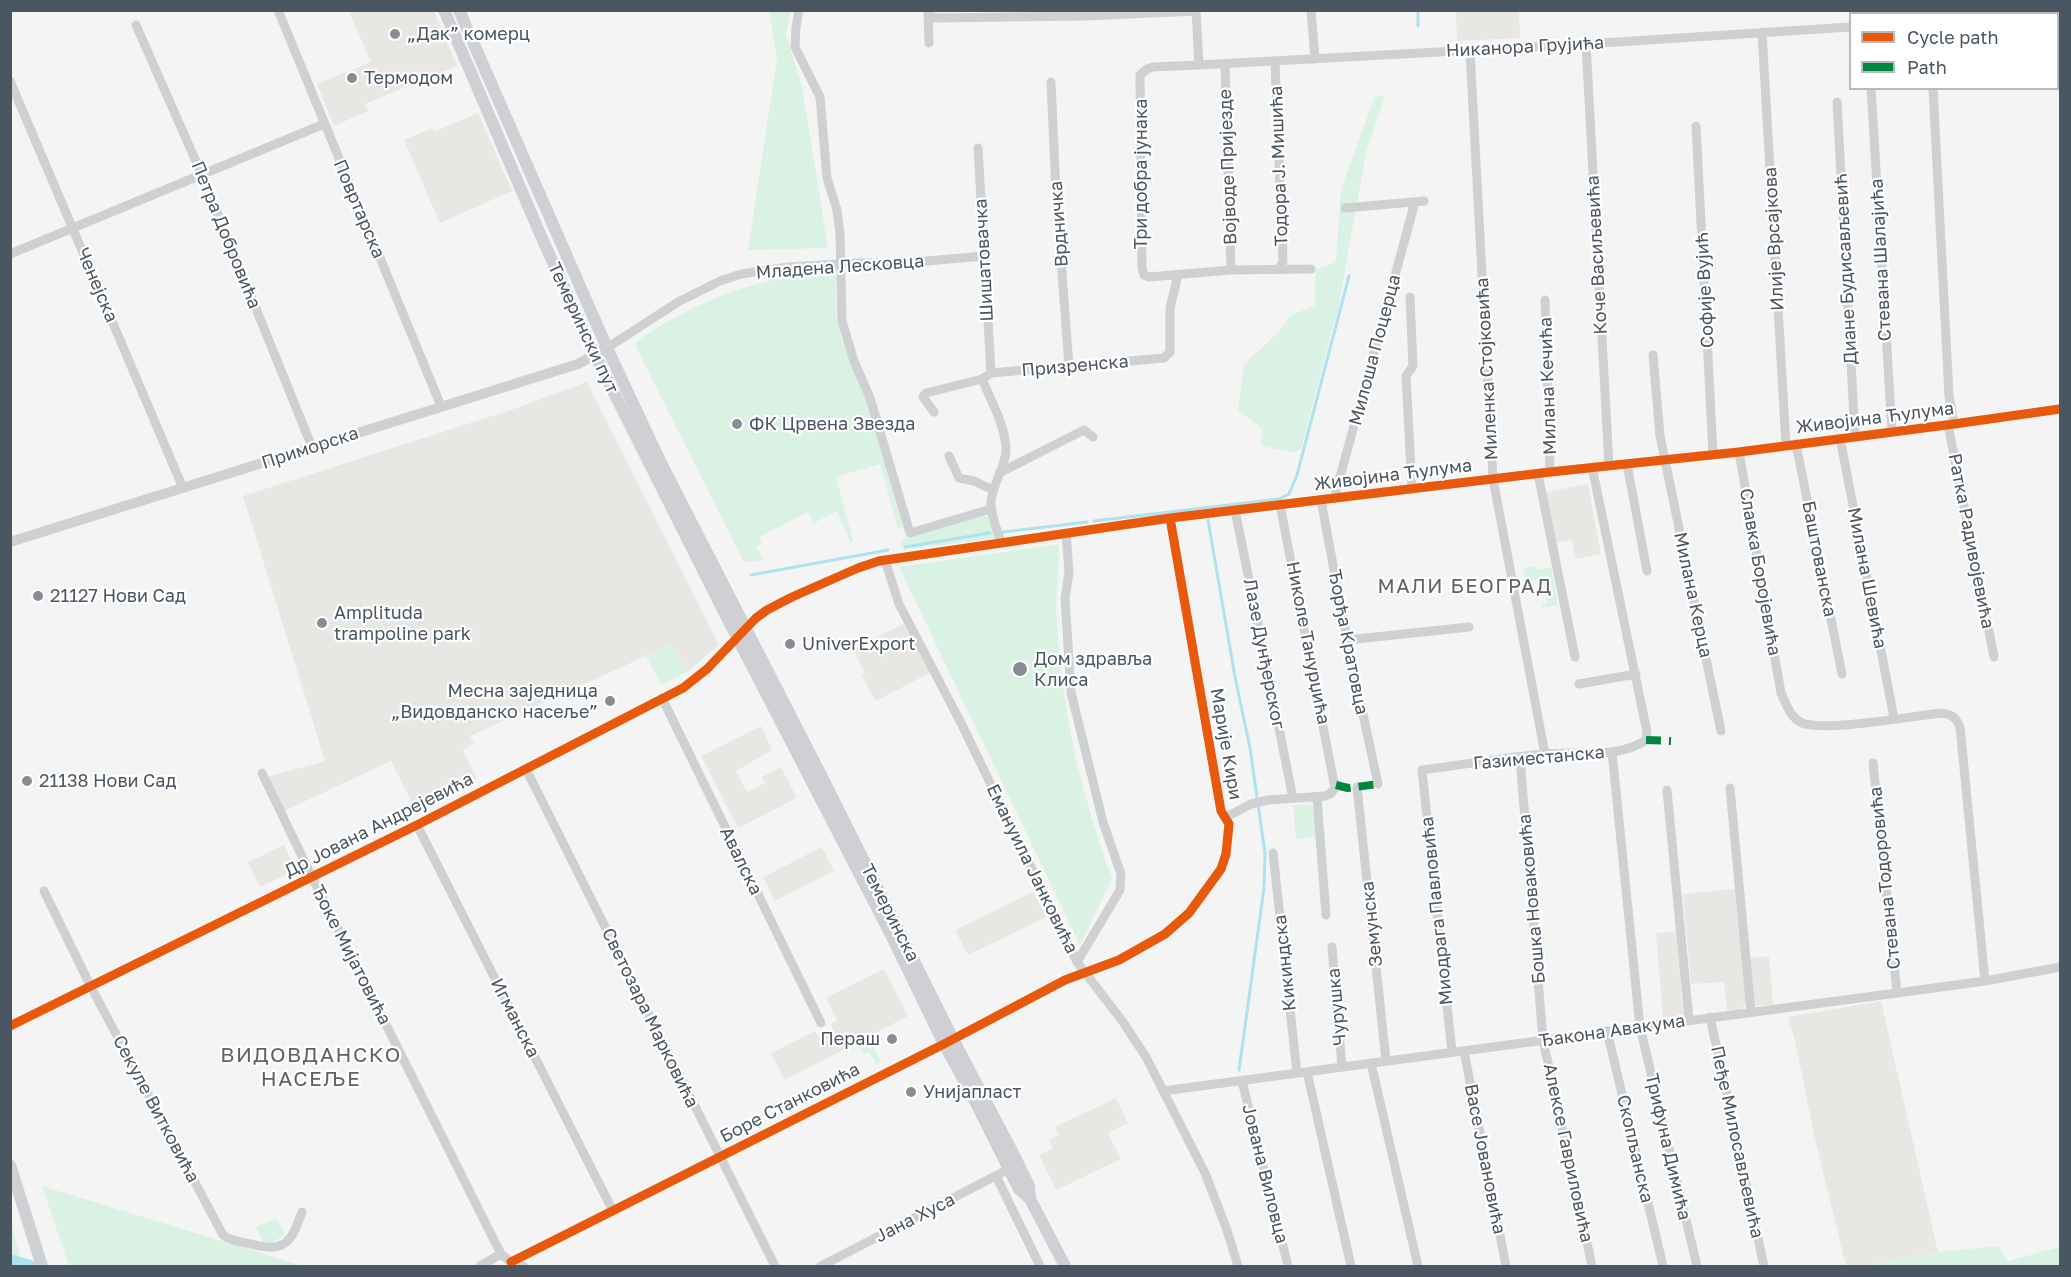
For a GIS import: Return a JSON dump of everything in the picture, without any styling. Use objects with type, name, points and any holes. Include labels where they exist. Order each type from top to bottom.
[{"type":"main road","name":"Темерински пут","points":[[444,10],[595,355],[742,633]]},
{"type":"main road","name":"Темерински пут","points":[[459,10],[607,348],[742,633]]},
{"type":"main road","name":"Темеринска","points":[[742,633],[890,933],[948,1042],[1020,1167],[1029,1185],[1030,1199]]},
{"type":"main road","name":"Темеринска","points":[[948,1042],[1019,1189],[1030,1199],[1065,1266]]},
{"type":"main road","points":[[10,1165],[42,1266]]},
{"type":"street","name":"Повртарска","points":[[278,10],[441,406]]},
{"type":"street","points":[[799,10],[795,47],[820,98],[827,178],[837,210],[840,234],[842,321],[870,398],[910,533],[991,509]]},
{"type":"street","points":[[1311,10],[1314,59]]},
{"type":"street","points":[[928,13],[936,18],[1196,11],[1199,65]]},
{"type":"street","points":[[928,13],[929,43]]},
{"type":"street","name":"Петра Добровића","points":[[136,25],[202,175],[312,447]]},
{"type":"street","name":"Никанора Грујића","points":[[1140,79],[1143,72],[1152,67],[1470,51],[1849,27]]},
{"type":"street","name":"Илије Врсајкова","points":[[1762,32],[1791,445]]},
{"type":"street","name":"Коче Васиљевића","points":[[1586,44],[1609,466]]},
{"type":"street","name":"Миленка Стојковића","points":[[1470,51],[1493,480],[1545,754]]},
{"type":"street","name":"Тодора Ј. Мишића","points":[[1275,62],[1283,261],[1279,269]]},
{"type":"street","name":"Војводе Пријезде","points":[[1225,65],[1231,270]]},
{"type":"street","name":"Три добра јунака","points":[[1140,79],[1142,268],[1144,275],[1149,277],[1178,275]]},
{"type":"street","name":"Ченејска","points":[[10,81],[183,488]]},
{"type":"street","name":"Врдничка","points":[[1051,82],[1056,193],[1069,366]]},
{"type":"street","name":"Стевана Шалајића","points":[[1871,90],[1892,432]]},
{"type":"street","name":"Ратка Радивојевића","points":[[1933,90],[1951,425],[1994,657]]},
{"type":"street","name":"Диане Будисављевић","points":[[1837,102],[1855,437]]},
{"type":"street","points":[[10,254],[324,124]]},
{"type":"street","name":"Софије Вујић","points":[[1696,126],[1713,454]]},
{"type":"street","name":"Шишатовачка","points":[[978,148],[991,373]]},
{"type":"street","name":"Милоша Поцерца","points":[[1335,498],[1420,202],[1345,208]]},
{"type":"street","name":"Младена Лесковца","points":[[607,348],[678,302],[720,281],[761,270],[840,264],[904,263],[984,256]]},
{"type":"street","points":[[1178,275],[1231,270],[1311,269]]},
{"type":"street","name":"Призренска","points":[[934,412],[923,397],[926,393],[982,379],[991,373],[1164,358],[1170,352],[1170,308],[1178,275]]},
{"type":"street","name":"Милоша Поцерца","points":[[1410,297],[1413,366],[1406,376],[1412,489]]},
{"type":"street","name":"Милана Кечића","points":[[1545,300],[1550,472]]},
{"type":"street","name":"Приморска","points":[[10,542],[578,364],[607,348]]},
{"type":"street","name":"Милана Керца","points":[[1653,355],[1660,436],[1721,731]]},
{"type":"street","points":[[982,379],[1004,434],[1005,459],[993,490],[991,509],[1001,542]]},
{"type":"street","name":"Живојина Ћулума","points":[[742,633],[756,618],[778,603],[858,568],[885,560],[1170,518],[1592,467],[1739,452],[2061,409]]},
{"type":"street","points":[[999,473],[1084,430],[1093,437]]},
{"type":"street","name":"Милана Шевића","points":[[1840,438],[1894,718]]},
{"type":"street","name":"Баштованска","points":[[1791,445],[1842,675]]},
{"type":"street","name":"Славка Боројевића","points":[[1739,452],[1781,693],[1790,713],[1800,722],[1813,726],[1894,718]]},
{"type":"street","points":[[950,456],[960,478],[974,481],[993,490]]},
{"type":"street","points":[[1627,464],[1647,571]]},
{"type":"street","points":[[1579,684],[1636,674],[1592,467]]},
{"type":"street","points":[[1538,474],[1575,657]]},
{"type":"street","name":"Ђорђа Кратовца","points":[[1321,500],[1347,640],[1378,784]]},
{"type":"street","name":"Николе Танурџића","points":[[1280,505],[1335,782],[1334,791],[1317,797]]},
{"type":"street","name":"Лазе Дунђерског","points":[[1235,510],[1293,798]]},
{"type":"street","name":"Марије Кири","points":[[1084,974],[1119,960],[1147,945],[1165,934],[1189,913],[1214,880],[1224,862],[1229,837],[1229,824],[1221,811],[1170,518]]},
{"type":"street","points":[[1066,532],[1069,572],[1065,599],[1071,692],[1103,822],[1122,881],[1120,890],[1077,962]]},
{"type":"street","name":"Емануила Јанковића","points":[[885,560],[899,604],[962,725],[1077,962],[1146,1057],[1204,1173],[1227,1230],[1238,1266]]},
{"type":"street","points":[[1347,640],[1469,627]]},
{"type":"street","name":"Др Јована Андрејевића","points":[[10,1026],[417,825],[683,688],[697,678],[742,633]]},
{"type":"street","name":"Газиместанска","points":[[1422,770],[1545,754],[1612,752],[1639,745],[1646,740],[1647,732],[1636,674]]},
{"type":"street","name":"Авалска","points":[[662,698],[821,1023]]},
{"type":"street","points":[[1894,718],[1950,714],[1960,727],[1985,981]]},
{"type":"street","name":"Трифуна Димића","points":[[1612,752],[1640,1027],[1697,1266]]},
{"type":"street","name":"Бошка Новаковића","points":[[1520,758],[1543,1040]]},
{"type":"street","name":"Стевана Тодоровића","points":[[1873,764],[1897,993]]},
{"type":"street","name":"Светозара Марковића","points":[[526,770],[775,1266]]},
{"type":"street","name":"Миодрага Павловића","points":[[1422,770],[1452,1052]]},
{"type":"street","name":"Ђоке Мијатовића","points":[[262,773],[501,1254],[511,1262]]},
{"type":"street","name":"Земунска","points":[[1358,787],[1386,1061]]},
{"type":"street","points":[[1730,788],[1751,1012]]},
{"type":"street","points":[[1667,790],[1689,1020]]},
{"type":"street","points":[[1226,817],[1251,804],[1268,800],[1317,797],[1326,915]]},
{"type":"street","name":"Игманска","points":[[417,825],[613,1211]]},
{"type":"street","name":"Кикиндска","points":[[1273,853],[1302,1072],[1351,1266]]},
{"type":"street","name":"Секуле Витковића","points":[[44,891],[223,1235],[263,1247],[279,1247],[290,1240],[294,1234],[302,1212]]},
{"type":"street","name":"Чурушка","points":[[1332,947],[1342,1067]]},
{"type":"street","name":"Ђакона Авакума","points":[[1163,1091],[1985,981],[2061,967]]},
{"type":"street","name":"Боре Станковића","points":[[511,1262],[948,1042],[1065,980],[1084,974]]},
{"type":"street","name":"Пеђе Милосављевића","points":[[1710,1017],[1764,1266]]},
{"type":"street","name":"Скопљанска","points":[[1607,1032],[1663,1266]]},
{"type":"street","name":"Алексе Гавриловића","points":[[1543,1040],[1592,1266]]},
{"type":"street","name":"Васе Јовановића","points":[[1464,1051],[1506,1266]]},
{"type":"street","points":[[1371,1063],[1418,1266]]},
{"type":"street","name":"Јована Виловца","points":[[1242,1081],[1288,1266]]},
{"type":"street","name":"Јана Хуса","points":[[821,1266],[1009,1169]]},
{"type":"street","points":[[996,1176],[1040,1266]]},
{"type":"street","points":[[480,1266],[501,1254]]},
{"type":"street","points":[[511,1262],[523,1266]]},
{"type":"shaded area","points":[[1920,10],[1920,12],[1868,12]]},
{"type":"shaded area","points":[[349,11],[434,11],[457,66],[365,104],[368,111],[334,126],[317,84],[371,62]]},
{"type":"shaded area","points":[[1456,11],[1519,11],[1520,38],[1457,41]]},
{"type":"shaded area","points":[[478,113],[512,191],[440,223],[404,140],[432,128],[434,132]]},
{"type":"shaded area","points":[[587,382],[719,645],[687,672],[670,645],[470,736],[474,743],[463,750],[477,779],[415,809],[391,761],[284,811],[267,777],[325,761],[243,496],[511,410]]},
{"type":"shaded area","points":[[1588,484],[1601,554],[1576,559],[1572,540],[1555,543],[1546,492]]},
{"type":"shaded area","points":[[905,623],[930,673],[875,701],[862,675],[865,673],[853,649]]},
{"type":"shaded area","points":[[761,726],[772,750],[736,771],[747,792],[765,783],[762,777],[781,767],[797,798],[738,828],[701,756]]},
{"type":"shaded area","points":[[284,845],[296,870],[260,887],[248,862]]},
{"type":"shaded area","points":[[822,847],[834,871],[775,901],[763,877]]},
{"type":"shaded area","points":[[1735,889],[1746,1002],[1741,1009],[1727,1011],[1724,982],[1691,984],[1683,894]]},
{"type":"shaded area","points":[[1033,892],[1046,917],[968,955],[955,930]]},
{"type":"shaded area","points":[[1676,931],[1683,1016],[1663,1017],[1656,933]]},
{"type":"shaded area","points":[[1769,956],[1773,1005],[1754,1006],[1750,958]]},
{"type":"shaded area","points":[[884,969],[908,1016],[785,1080],[771,1053],[815,1031],[818,1037],[833,1029],[831,1024],[837,1020],[826,998]]},
{"type":"shaded area","points":[[1881,1001],[1938,1252],[1867,1266],[1846,1266],[1788,1017]]},
{"type":"shaded area","points":[[1116,1098],[1128,1123],[1108,1133],[1121,1159],[1056,1190],[1039,1155],[1053,1148],[1049,1140],[1059,1135],[1055,1127]]},
{"type":"green space","points":[[769,11],[791,11],[786,34],[802,87],[828,248],[748,250],[777,59]]},
{"type":"green space","points":[[1375,96],[1385,96],[1366,153],[1338,308],[1301,449],[1292,452],[1261,446],[1262,429],[1238,410],[1244,364],[1279,332],[1291,315],[1315,306],[1315,270],[1336,262],[1341,189]]},
{"type":"green space","points":[[831,273],[836,277],[836,313],[841,338],[867,402],[903,526],[898,529],[880,464],[836,477],[853,541],[850,542],[837,511],[814,523],[808,512],[759,537],[762,543],[756,547],[763,561],[744,562],[636,343],[648,333],[691,309],[748,286],[787,277]]},
{"type":"green space","points":[[984,516],[989,518],[995,538],[904,550],[901,540]]},
{"type":"green space","points":[[1059,544],[1057,612],[1059,655],[1068,720],[1082,784],[1112,878],[1080,945],[899,567]]},
{"type":"green space","points":[[1537,566],[1538,570],[1551,567],[1558,605],[1543,608],[1542,604],[1547,603],[1542,579],[1526,582],[1523,569]]},
{"type":"green space","points":[[671,645],[687,672],[661,685],[646,656]]},
{"type":"green space","points":[[1293,805],[1313,805],[1316,837],[1296,839]]},
{"type":"green space","points":[[868,1036],[881,1062],[876,1065],[869,1052],[864,1054],[859,1043],[851,1047],[850,1045]]},
{"type":"green space","points":[[42,1186],[303,1266],[69,1266]]},
{"type":"green space","points":[[277,1218],[285,1236],[264,1245],[256,1227]]},
{"type":"green space","points":[[11,1222],[20,1257],[11,1254]]},
{"type":"green space","points":[[1998,1246],[2008,1261],[2060,1247],[2060,1266],[1867,1266],[1938,1252]]},
{"type":"water","points":[[10,1254],[52,1266],[11,1266]]},
{"type":"waterway","points":[[1418,10],[1418,26]]},
{"type":"waterway","points":[[1094,521],[1279,499],[1289,494],[1297,475],[1349,276]]},
{"type":"waterway","points":[[1208,520],[1235,677],[1250,748],[1265,853],[1264,888],[1239,1070]]},
{"type":"waterway","points":[[1003,532],[1087,522]]},
{"type":"waterway","points":[[905,547],[990,533]]},
{"type":"waterway","points":[[751,575],[888,550]]},
{"type":"marked path","points":[[1646,740],[1671,741]]},
{"type":"marked path","points":[[1336,785],[1348,788],[1378,784]]},
{"type":"cycle path","points":[[10,1026],[417,825],[683,688],[707,669],[756,618],[767,610],[858,568],[879,561],[1170,518],[1550,472],[1739,452],[2060,409]]},
{"type":"cycle path","points":[[511,1262],[944,1044],[1065,980],[1119,960],[1165,934],[1189,913],[1221,869],[1226,854],[1229,824],[1221,811],[1170,518]]},
{"type":"place","name":"„Дак” комерц","points":[[395,34]]},
{"type":"place","name":"Термодом","points":[[352,78]]},
{"type":"place","name":"ФК Црвена Звезда","points":[[737,424]]},
{"type":"place","name":"21127 Нови Сад","points":[[38,596]]},
{"type":"place","name":"Amplituda trampoline park","points":[[322,623]]},
{"type":"place","name":"UniverExport","points":[[790,644]]},
{"type":"place","name":"Дом здравља Клиса","points":[[1020,669]]},
{"type":"place","name":"Месна заједница „Видовданско насеље”","points":[[610,701]]},
{"type":"place","name":"21138 Нови Сад","points":[[27,781]]},
{"type":"place","name":"Пераш","points":[[892,1039]]},
{"type":"place","name":"Унијапласт","points":[[911,1092]]},
{"type":"district","name":"МАЛИ БЕОГРАД","points":[[1465,587]]},
{"type":"district","name":"ВИДОВДАНСКО НАСЕЉЕ","points":[[311,1067]]}]
